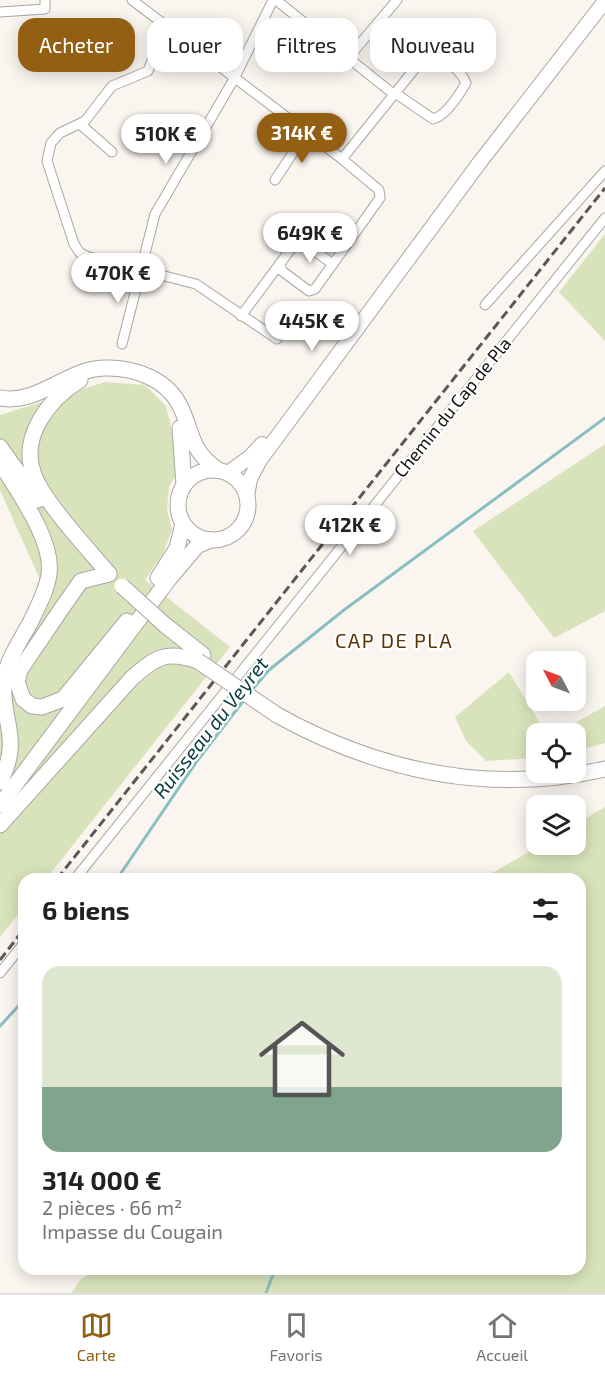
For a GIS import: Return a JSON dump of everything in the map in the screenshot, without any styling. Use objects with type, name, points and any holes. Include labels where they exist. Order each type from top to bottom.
[{"type":"main road","points":[[184,486],[198,472],[223,471],[256,451],[419,244],[605,1]]},
{"type":"main road","points":[[0,805],[189,554],[210,540],[230,536],[238,530],[247,512],[250,479],[260,460],[419,244]]},
{"type":"main road","points":[[0,398],[13,400],[32,397],[77,373],[100,368],[134,370],[149,376],[168,392],[182,410],[197,451],[243,486],[247,496]]},
{"type":"main road","points":[[100,368],[72,385],[44,412],[32,436],[30,459],[33,473],[43,491],[109,574]]},
{"type":"main road","points":[[168,392],[182,438],[184,486],[178,506],[183,524],[192,533],[210,540]]},
{"type":"main road","points":[[0,447],[34,495],[109,574],[200,658],[278,713],[317,737],[373,759],[462,778],[539,780],[605,769]]},
{"type":"main road","points":[[0,462],[44,540],[50,562],[47,584],[40,602],[4,677],[3,706],[11,739],[10,762],[0,782]]},
{"type":"main road","points":[[0,792],[135,612],[168,564],[177,548],[183,524]]},
{"type":"main road","points":[[109,574],[81,581],[62,608],[20,670],[17,682],[22,699],[32,706],[42,707],[63,699],[135,612]]},
{"type":"main road","points":[[0,825],[140,671],[157,658],[173,655],[200,658]]},
{"type":"main road","points":[[278,713],[346,741],[402,759],[463,769],[526,771]]},
{"type":"main road","points":[[586,765],[605,761]]},
{"type":"street","points":[[0,12],[45,9],[45,0]]},
{"type":"street","points":[[132,0],[155,18]]},
{"type":"street","points":[[122,344],[155,213],[234,79],[275,0],[298,18]]},
{"type":"street","points":[[358,46],[397,0]]},
{"type":"street","points":[[342,159],[395,93],[424,56],[431,54],[463,76],[466,83],[440,117],[433,119],[395,93],[358,65]]},
{"type":"street","points":[[147,71],[112,86],[85,121],[60,133],[51,143],[47,161],[74,244],[80,253],[89,257],[196,284],[277,339]]},
{"type":"street","points":[[225,72],[342,159],[379,190],[380,198],[315,289],[309,291],[282,271],[280,263]]},
{"type":"street","points":[[80,124],[112,152]]},
{"type":"street","points":[[275,180],[306,133]]},
{"type":"street","points":[[485,305],[605,171]]},
{"type":"street","name":"Chemin du Cap de Pla","points":[[80,873],[605,218]]},
{"type":"street","points":[[242,316],[296,242],[302,242],[333,264]]},
{"type":"street","points":[[0,973],[18,950]]},
{"type":"green space","points":[[605,234],[605,341],[559,292]]},
{"type":"green space","points":[[105,382],[145,385],[166,406],[181,466],[169,487],[167,509],[172,530],[163,554],[145,580],[230,647],[51,873],[18,873],[18,914],[0,937],[0,668],[41,582],[0,490],[0,415]]},
{"type":"green space","points":[[605,444],[605,611],[554,638],[473,531]]},
{"type":"green space","points":[[509,672],[526,700],[526,711],[533,711],[540,723],[526,723],[526,759],[486,761],[466,741],[455,717]]},
{"type":"green space","points":[[605,706],[605,743],[586,748],[586,723],[575,723]]},
{"type":"green space","points":[[605,807],[605,1293],[71,1293],[81,1279],[87,1275],[586,1275],[586,873],[492,873],[526,854],[586,855],[586,818]]},
{"type":"waterway","name":"Ruisseau du Veyret","points":[[250,692],[269,670],[344,610],[605,418]]},
{"type":"waterway","name":"Ruisseau du Veyret","points":[[121,873],[197,761],[244,700]]},
{"type":"waterway","name":"Ruisseau du Veyret","points":[[0,1026],[18,1006]]},
{"type":"waterway","points":[[266,1293],[273,1275]]},
{"type":"railway","points":[[62,873],[605,188]]},
{"type":"railway","points":[[0,960],[18,937]]},
{"type":"district","name":"CAP DE PLA","points":[[394,640]]}]
